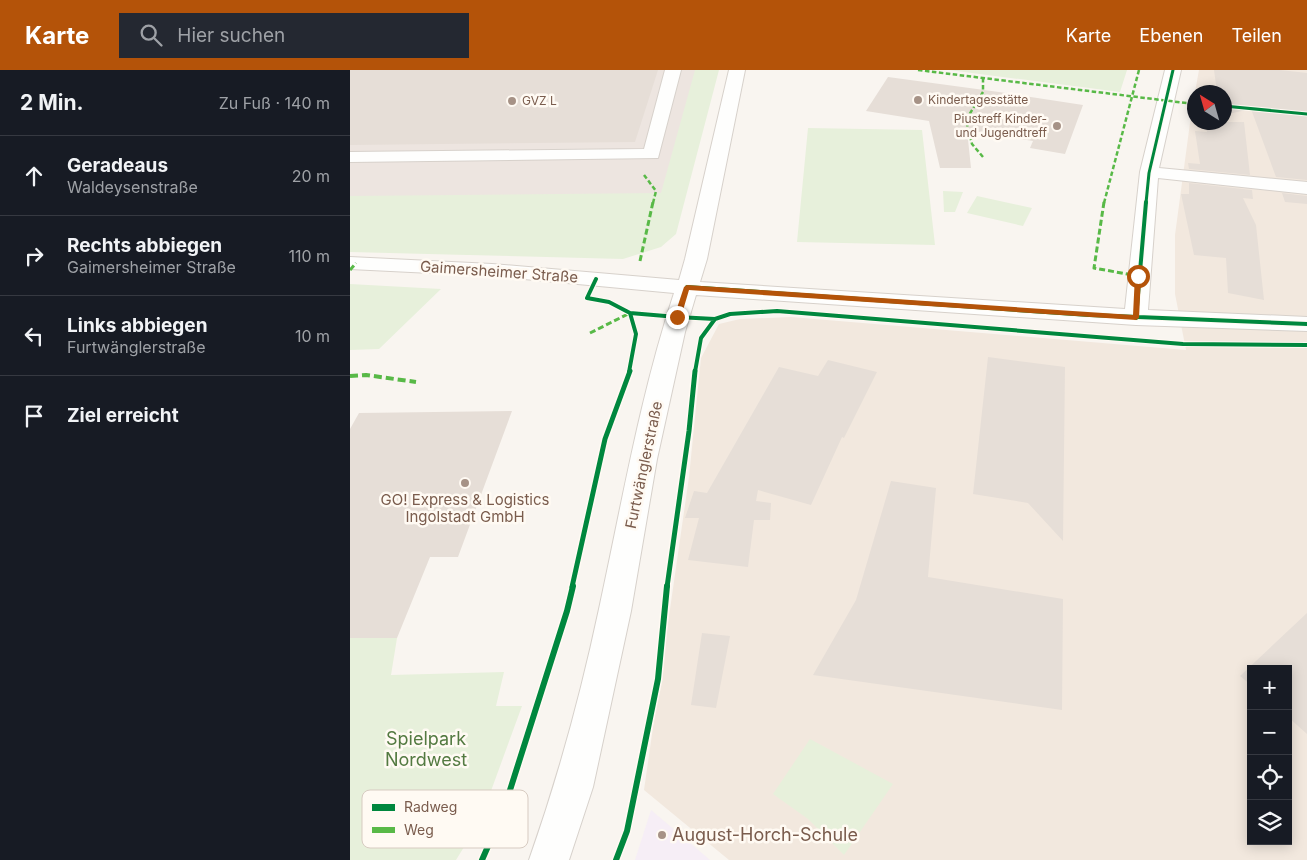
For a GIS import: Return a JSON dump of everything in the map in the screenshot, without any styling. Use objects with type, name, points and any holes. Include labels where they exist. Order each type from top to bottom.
[{"type":"street","points":[[350,157],[652,154],[673,70]]},
{"type":"street","name":"Furtwänglerstraße","points":[[549,860],[576,778],[615,611],[643,459],[673,332],[696,259],[737,70]]},
{"type":"street","points":[[1136,318],[1138,276],[1149,172],[1173,70]]},
{"type":"street","points":[[1149,172],[1307,188]]},
{"type":"street","name":"Gaimersheimer Straße","points":[[350,263],[492,270],[687,287],[1136,318],[1307,324]]},
{"type":"shaded area","points":[[350,70],[716,70],[680,204],[350,202]]},
{"type":"shaded area","points":[[1199,70],[1307,70],[1307,860],[729,860],[644,790],[689,477],[701,358],[719,324],[740,319],[791,317],[1186,350],[1175,294],[1175,235],[1189,130],[1232,130],[1232,85],[1196,85]]},
{"type":"shaded area","name":"August-Horch-Schule","points":[[651,810],[710,860],[635,860]]},
{"type":"green space","points":[[695,70],[719,70],[676,234],[661,247],[623,259],[350,252],[350,196],[661,193]]},
{"type":"green space","points":[[949,70],[1127,70],[1120,92]]},
{"type":"green space","points":[[808,128],[922,130],[935,245],[797,242]]},
{"type":"green space","points":[[943,191],[963,192],[955,212],[944,212]]},
{"type":"green space","points":[[977,196],[1032,208],[1023,226],[967,213]]},
{"type":"green space","points":[[350,284],[441,289],[379,349],[350,350]]},
{"type":"green space","name":"Spielpark Nordwest","points":[[350,638],[397,638],[391,675],[504,672],[496,706],[522,706],[491,790],[362,790],[362,848],[463,848],[456,860],[350,860]]},
{"type":"green space","points":[[810,739],[893,784],[844,855],[808,819],[773,794]]},
{"type":"building","name":"GVZ L","points":[[350,70],[658,70],[635,142],[350,145]]},
{"type":"building","points":[[1214,70],[1280,70],[1307,73],[1307,180],[1276,177],[1251,109],[1232,113],[1232,85],[1216,85]]},
{"type":"building","points":[[888,77],[1083,105],[1065,154],[1030,148],[1033,141],[967,130],[971,168],[940,168],[929,121],[866,111]]},
{"type":"building","points":[[1232,122],[1244,122],[1250,175],[1189,169],[1188,163],[1200,164],[1195,131],[1207,132],[1207,130],[1232,130]]},
{"type":"building","points":[[1189,183],[1252,190],[1253,199],[1243,198],[1256,225],[1264,300],[1228,293],[1226,258],[1194,255],[1181,194],[1189,194]]},
{"type":"building","points":[[1282,193],[1307,196],[1307,204],[1285,202]]},
{"type":"building","points":[[988,357],[1065,367],[1063,541],[1028,503],[973,494]]},
{"type":"building","points":[[828,360],[877,372],[844,438],[842,437],[811,505],[758,490],[756,501],[771,503],[770,520],[754,520],[748,567],[688,560],[699,518],[685,518],[694,491],[707,493],[779,367],[818,376]]},
{"type":"building","points":[[512,411],[458,557],[430,557],[397,638],[350,638],[350,429],[359,413]]},
{"type":"building","points":[[891,481],[936,488],[928,577],[1063,599],[1062,710],[813,675],[856,600]]},
{"type":"building","points":[[1307,613],[1307,734],[1292,721],[1292,665],[1252,665]]},
{"type":"building","points":[[702,633],[730,636],[716,708],[691,705]]},
{"type":"building","points":[[1247,669],[1247,682],[1240,676]]},
{"type":"marked path","points":[[918,70],[1187,103]]},
{"type":"marked path","points":[[1138,276],[1094,268],[1103,206],[1139,70]]},
{"type":"marked path","points":[[983,78],[983,92],[966,120],[972,144],[983,157]]},
{"type":"marked path","points":[[640,261],[656,191],[644,175]]},
{"type":"marked path","points":[[350,270],[356,263]]},
{"type":"marked path","points":[[590,333],[630,313]]},
{"type":"marked path","points":[[350,376],[366,375],[416,382]]},
{"type":"cycle path","points":[[1136,318],[1138,276],[1149,173],[1173,70]]},
{"type":"cycle path","points":[[1232,107],[1307,114]]},
{"type":"cycle path","points":[[596,279],[587,298],[609,302],[630,313],[715,319],[730,314],[777,311],[1183,344],[1307,345]]},
{"type":"cycle path","points":[[687,287],[1089,315],[1307,324]]},
{"type":"cycle path","points":[[510,790],[567,611],[605,439],[628,380],[636,334],[630,313]]},
{"type":"cycle path","points":[[616,860],[627,831],[658,679],[669,568],[689,431],[696,360],[701,338],[715,319]]},
{"type":"cycle path","points":[[482,860],[487,848]]},
{"type":"place","name":"Kindertagesstätte","points":[[918,100]]},
{"type":"place","name":"GVZ L","points":[[512,101]]},
{"type":"place","name":"Piustreff Kinder- und Jugendtreff","points":[[1057,126]]},
{"type":"place","name":"GO! Express & Logistics Ingolstadt GmbH","points":[[465,483]]},
{"type":"place","name":"August-Horch-Schule","points":[[662,835]]},
{"type":"route","points":[[677,317],[687,287],[1136,318],[1138,276]]}]
